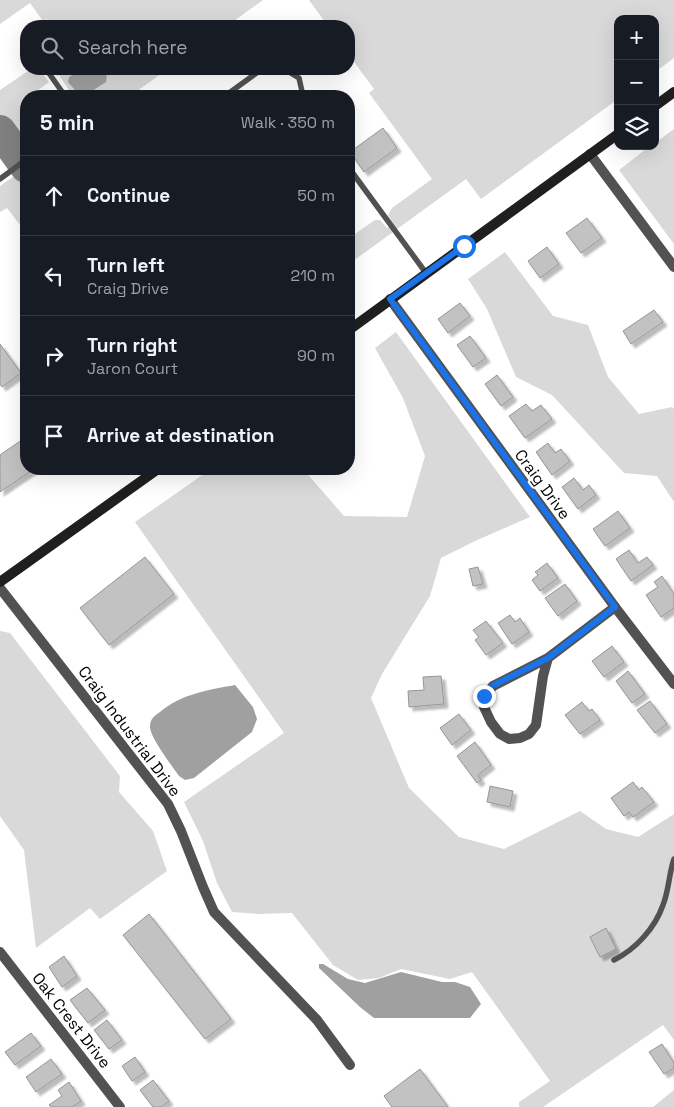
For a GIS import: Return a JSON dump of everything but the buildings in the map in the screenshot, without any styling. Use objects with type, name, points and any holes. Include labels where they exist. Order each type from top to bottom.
[{"type":"main road","points":[[656,105],[674,92]]},
{"type":"main road","points":[[355,325],[614,137]]},
{"type":"main road","points":[[0,582],[150,475]]},
{"type":"street","points":[[590,154],[674,268]]},
{"type":"street","name":"Craig Drive","points":[[390,299],[615,607],[674,684]]},
{"type":"street","name":"Craig Industrial Drive","points":[[0,588],[168,804],[214,912],[317,1020],[350,1064]]},
{"type":"street","points":[[548,658],[543,676],[536,725],[530,734],[520,738],[509,739],[500,734],[491,722],[484,707],[484,696],[492,686],[548,658],[615,607]]},
{"type":"street","name":"Oak Crest Drive","points":[[0,952],[120,1107]]},
{"type":"lane","points":[[50,75],[61,90]]},
{"type":"lane","points":[[233,90],[254,75]]},
{"type":"lane","points":[[293,75],[298,78],[301,90]]},
{"type":"lane","points":[[0,179],[20,164]]},
{"type":"lane","points":[[355,176],[426,273]]},
{"type":"lane","points":[[614,960],[638,942],[654,925],[664,904],[674,858]]},
{"type":"shaded area","points":[[0,0],[263,0],[235,20],[42,20],[30,3],[0,24]]},
{"type":"shaded area","points":[[309,0],[674,0],[674,58],[659,69],[659,15],[614,15],[614,102],[481,199],[466,179],[355,260],[355,234],[375,220],[380,220],[387,228],[393,224],[388,215],[392,208],[432,179],[369,93],[374,89],[355,63],[355,20],[324,20]]},
{"type":"shaded area","points":[[22,75],[44,75],[49,82],[38,90],[20,90],[20,144],[0,115],[0,90]]},
{"type":"shaded area","points":[[59,75],[72,75],[69,77],[77,90],[69,90]]},
{"type":"shaded area","points":[[72,75],[107,76],[106,82],[94,90],[75,90],[68,82],[69,77]]},
{"type":"shaded area","points":[[160,75],[138,90],[94,90],[106,82],[107,76]]},
{"type":"shaded area","points":[[674,129],[674,244],[619,170],[645,150],[659,150],[659,140]]},
{"type":"shaded area","points":[[13,177],[20,177],[20,225],[7,208],[0,212],[0,186]]},
{"type":"shaded area","points":[[505,252],[553,316],[588,325],[608,377],[639,414],[672,407],[674,409],[674,502],[657,476],[624,473],[552,395],[516,377],[487,309],[468,279]]},
{"type":"shaded area","points":[[396,332],[530,517],[441,558],[430,596],[382,674],[371,698],[409,788],[459,837],[504,849],[580,811],[606,829],[638,837],[674,814],[674,1040],[663,1025],[543,1107],[519,1107],[519,1102],[550,1081],[472,972],[450,979],[401,969],[379,978],[358,980],[333,965],[292,913],[258,914],[232,912],[217,883],[203,841],[184,802],[284,733],[135,522],[202,475],[308,475],[344,516],[407,517],[425,456],[403,398],[375,348]]},
{"type":"shaded area","points":[[0,631],[10,633],[120,776],[119,792],[153,831],[167,871],[100,919],[90,908],[36,948],[24,850],[0,816]]},
{"type":"shaded area","points":[[235,685],[253,707],[257,719],[252,732],[194,778],[185,780],[179,776],[162,752],[151,732],[150,724],[152,720],[168,706],[186,697]]},
{"type":"shaded area","points":[[319,964],[323,964],[348,979],[365,983],[401,972],[442,982],[455,982],[470,987],[481,1004],[470,1018],[374,1018],[319,968]]},
{"type":"shaded area","points":[[674,1090],[674,1107],[653,1107]]},
{"type":"taxiway","points":[[0,131],[20,159]]},
{"type":"route","points":[[464,246],[390,299],[615,607],[548,658],[492,686],[484,696]]}]
